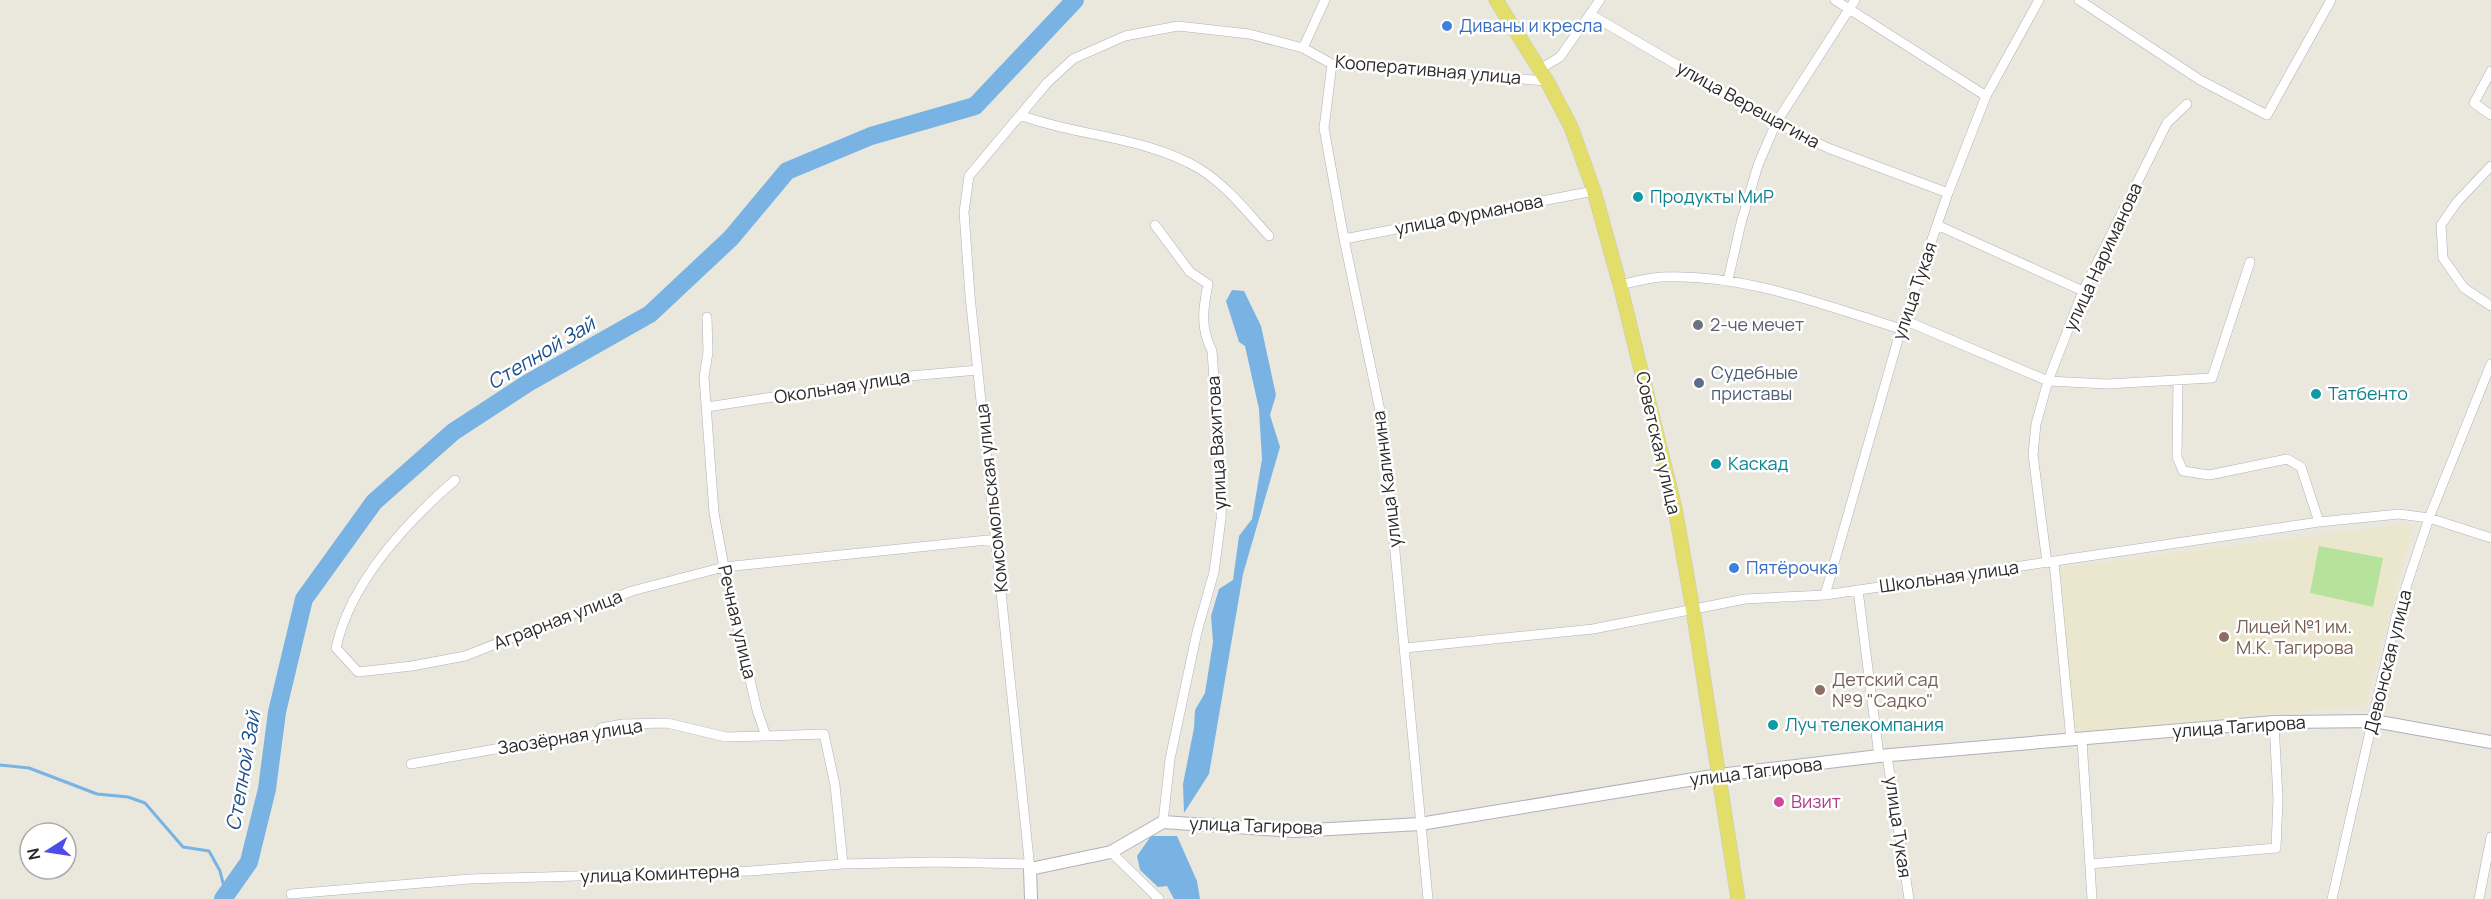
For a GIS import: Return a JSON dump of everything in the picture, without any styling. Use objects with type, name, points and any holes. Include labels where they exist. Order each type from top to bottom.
[{"type":"main road","name":"Советская улица","points":[[1500,4],[1544,75],[1571,127],[1594,191],[1620,285],[1675,508],[1738,899]]},
{"type":"street","points":[[1303,48],[1325,0]]},
{"type":"street","points":[[1544,75],[1560,57],[1600,0]]},
{"type":"street","points":[[1835,0],[1986,96]]},
{"type":"street","points":[[1728,280],[1741,223],[1758,165],[1776,123],[1855,0]]},
{"type":"street","name":"улица Тукая","points":[[1825,595],[1902,324],[1948,193],[1986,96],[2038,0]]},
{"type":"street","points":[[2079,0],[2200,80],[2267,115],[2331,0]]},
{"type":"street","name":"улица Верещагина","points":[[1590,14],[1776,123],[1828,148],[1948,193]]},
{"type":"street","name":"Кооперативная улица","points":[[1020,115],[1073,59],[1125,36],[1178,26],[1249,34],[1303,48],[1332,64],[1544,75]]},
{"type":"street","name":"улица Калинина","points":[[1332,64],[1324,128],[1344,238],[1383,425],[1406,648],[1428,899]]},
{"type":"street","points":[[2491,71],[2474,104],[2491,116]]},
{"type":"street","name":"улица Нариманова","points":[[2092,899],[2077,740],[2033,455],[2036,424],[2048,381],[2083,291],[2167,123],[2187,104]]},
{"type":"street","points":[[1020,115],[1046,125],[1164,152],[1200,169],[1226,189],[1269,236]]},
{"type":"street","name":"Комсомольская улица","points":[[1020,115],[969,176],[964,212],[978,370],[1030,867],[1031,899]]},
{"type":"street","points":[[2491,166],[2457,202],[2441,225],[2444,258],[2464,288],[2491,306]]},
{"type":"street","name":"улица Фурманова","points":[[1344,238],[1594,191]]},
{"type":"street","name":"улица Вахитова","points":[[1155,225],[1190,272],[1208,284],[1202,316],[1205,337],[1212,351],[1222,493],[1214,572],[1197,632],[1170,759],[1163,822]]},
{"type":"street","points":[[1937,225],[2083,291]]},
{"type":"street","points":[[1620,285],[1660,277],[1728,280],[1902,324],[2048,381],[2107,384],[2212,378],[2250,262]]},
{"type":"street","name":"Речная улица","points":[[707,317],[708,352],[704,377],[714,513],[757,710],[766,736]]},
{"type":"street","name":"Девонская улица","points":[[2332,899],[2396,617],[2429,518],[2491,364]]},
{"type":"street","name":"Окольная улица","points":[[706,407],[910,376],[978,370]]},
{"type":"street","points":[[2178,381],[2177,457],[2184,471],[2209,475],[2287,459],[2301,467],[2319,522]]},
{"type":"street","name":"Аграрная улица","points":[[455,480],[423,508],[393,542],[363,585],[340,628],[336,648],[358,672],[412,666],[465,656],[632,591],[724,567],[997,539]]},
{"type":"street","name":"Школьная улица","points":[[1406,648],[1593,629],[1745,599],[1825,595],[2319,522],[2398,514],[2429,518],[2491,538]]},
{"type":"street","name":"улица Тукая","points":[[1858,590],[1883,756],[1909,899]]},
{"type":"street","name":"улица Тагирова","points":[[1030,867],[1111,852],[1163,822],[1294,831],[1420,824],[1719,775],[1883,756],[2274,722],[2374,721],[2491,742]]},
{"type":"street","points":[[2090,864],[2276,848],[2278,799],[2274,722]]},
{"type":"street","name":"Заозёрная улица","points":[[411,764],[519,745],[592,736],[601,728],[623,724],[667,723],[726,737],[766,736]]},
{"type":"street","points":[[766,736],[824,734],[835,785],[843,864]]},
{"type":"street","points":[[2479,899],[2491,837]]},
{"type":"street","points":[[1111,852],[1159,899]]},
{"type":"street","name":"улица Коминтерна","points":[[291,894],[470,879],[750,871],[843,864],[935,862],[1030,867]]},
{"type":"shaded area","name":"Лицей №1 им. М.К. Тагирова","points":[[2404,524],[2413,525],[2366,705],[2075,733],[2059,568]]},
{"type":"green space","points":[[2319,546],[2383,558],[2373,607],[2310,593]]},
{"type":"water","points":[[1232,290],[1244,291],[1261,326],[1276,395],[1270,415],[1280,447],[1243,574],[1209,774],[1184,813],[1183,784],[1194,728],[1195,710],[1205,693],[1213,642],[1211,616],[1219,589],[1233,580],[1239,536],[1252,519],[1262,459],[1259,409],[1245,346],[1239,342],[1226,301]]},
{"type":"water","points":[[1151,836],[1177,836],[1197,881],[1200,899],[1174,899],[1167,886],[1158,887],[1140,870],[1137,856]]},
{"type":"waterway","name":"Степной Зай","points":[[223,899],[249,862],[267,789],[277,712],[304,599],[374,502],[453,432],[528,383],[650,314],[731,238],[787,171],[871,136],[975,106],[1075,0]]},
{"type":"waterway","points":[[0,765],[29,768],[97,794],[128,797],[145,803],[183,847],[209,851],[220,871],[226,895]]},
{"type":"place","name":"Диваны и кресла","points":[[1447,26]]},
{"type":"place","name":"Продукты МиР","points":[[1638,197]]},
{"type":"place","name":"2-че мечет","points":[[1698,325]]},
{"type":"place","name":"Судебные приставы","points":[[1699,383]]},
{"type":"place","name":"Татбенто","points":[[2316,394]]},
{"type":"place","name":"Каскад","points":[[1716,464]]},
{"type":"place","name":"Пятёрочка","points":[[1734,568]]},
{"type":"place","name":"Лицей №1 им. М.К. Тагирова","points":[[2224,637]]},
{"type":"place","name":"Детский сад №9 \"Садко\"","points":[[1820,690]]},
{"type":"place","name":"Луч телекомпания","points":[[1773,725]]},
{"type":"place","name":"Визит","points":[[1779,802]]}]
